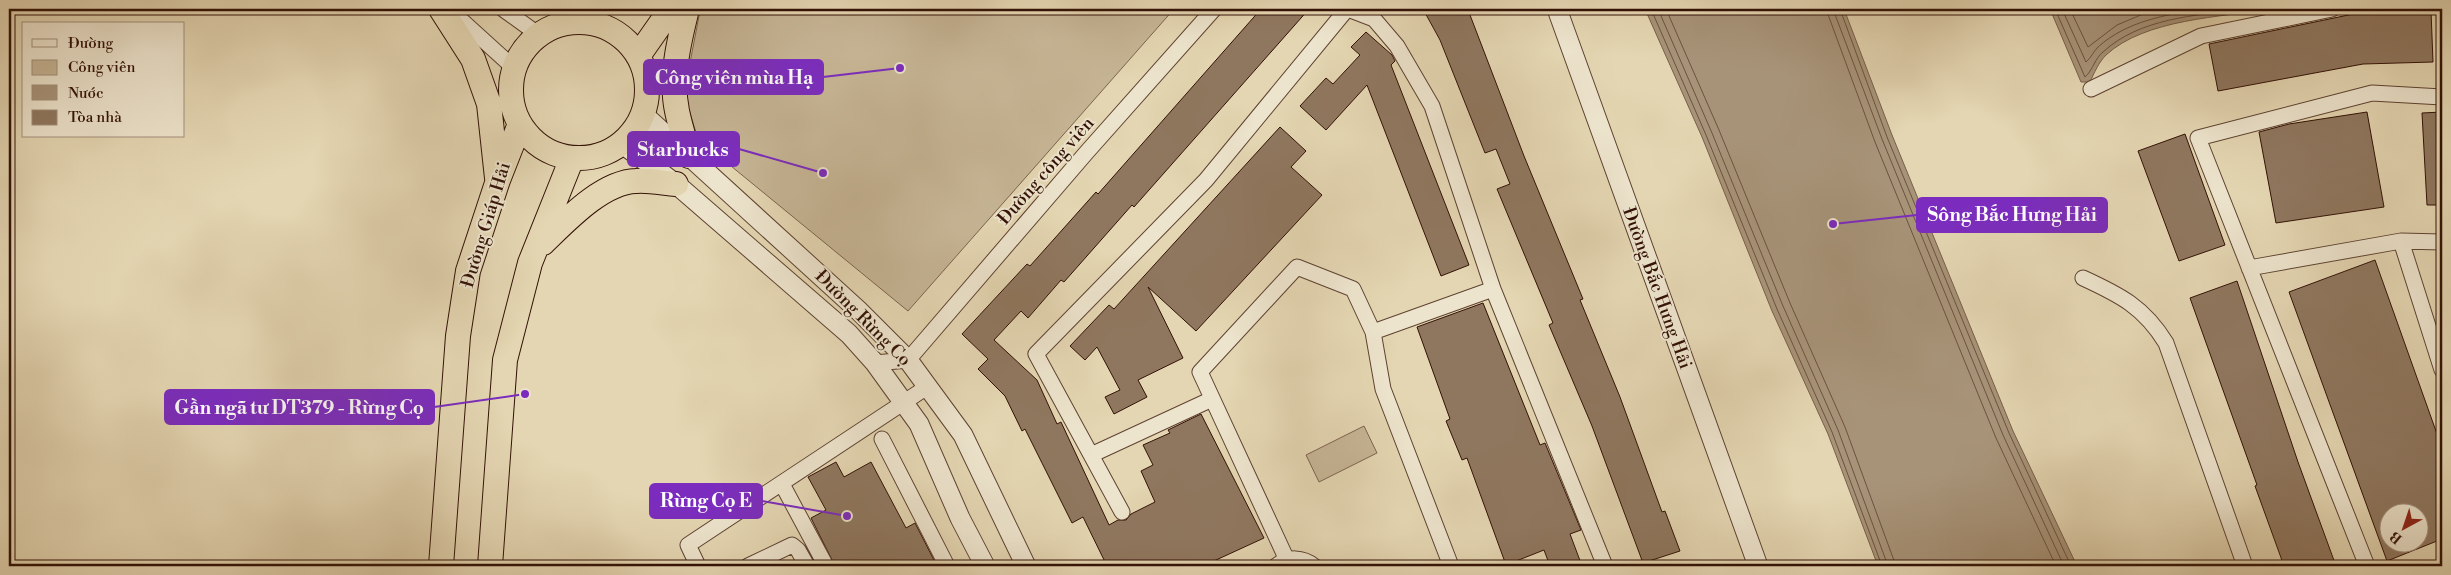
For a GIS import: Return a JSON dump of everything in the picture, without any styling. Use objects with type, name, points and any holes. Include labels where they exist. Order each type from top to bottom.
[{"type":"highway","points":[[441,9],[473,59],[489,104],[498,180]]},
{"type":"highway","points":[[638,56],[671,9]]},
{"type":"highway","points":[[687,9],[678,41],[676,79],[677,110],[689,156]]},
{"type":"highway","points":[[588,15],[599,24],[620,35],[638,56],[646,74],[647,98],[642,114],[630,136],[610,151],[593,157],[572,158],[551,152],[539,145],[520,124],[512,104],[511,81],[518,58],[532,39],[539,35],[552,26],[575,21],[588,15]]},
{"type":"highway","name":"Đường Giáp Hải","points":[[441,566],[458,336],[468,271],[498,180],[520,124]]},
{"type":"highway","points":[[490,566],[505,360],[530,263],[572,158]]},
{"type":"highway","points":[[536,249],[568,218],[604,191],[634,181],[676,184]]},
{"type":"street","points":[[449,9],[514,68]]},
{"type":"street","points":[[503,9],[539,35]]},
{"type":"street","name":"Đường công viên","points":[[908,360],[1086,153],[1214,9]]},
{"type":"street","points":[[1122,512],[1036,354],[1206,180],[1347,9],[1374,19],[1392,39],[1432,106],[1493,289],[1604,566]]},
{"type":"street","name":"Đường Bắc Hưng Hải","points":[[1557,9],[1758,566]]},
{"type":"street","points":[[2091,89],[2201,36],[2332,9]]},
{"type":"street","points":[[2367,566],[2198,138],[2372,93],[2442,97]]},
{"type":"street","name":"Đường Rừng Cọ","points":[[642,114],[858,310],[908,360],[963,435],[1026,566]]},
{"type":"street","name":"Đường Rừng Cọ","points":[[620,144],[676,184],[849,334],[875,363],[919,424],[960,518],[985,566]]},
{"type":"street","points":[[2249,268],[2401,241],[2442,242]]},
{"type":"street","points":[[2401,241],[2442,370]]},
{"type":"street","points":[[1314,566],[1303,559],[1282,563],[1200,372],[1298,267],[1352,289],[1374,332],[1383,389],[1451,566]]},
{"type":"street","points":[[2083,278],[2139,308],[2154,323],[2166,342],[2245,566]]},
{"type":"street","points":[[1374,332],[1493,289]]},
{"type":"street","points":[[875,363],[908,360]]},
{"type":"street","points":[[698,566],[688,545],[927,387]]},
{"type":"street","points":[[1091,455],[1212,400]]},
{"type":"street","points":[[882,439],[947,566]]},
{"type":"street","points":[[782,484],[826,566]]},
{"type":"street","points":[[748,566],[792,545],[798,550],[807,566]]},
{"type":"green space","points":[[705,9],[1174,9],[908,311],[698,139],[684,94],[699,16]]},
{"type":"green space","points":[[1364,426],[1377,453],[1319,482],[1306,455]]},
{"type":"water","points":[[1645,9],[1844,9],[1892,135],[2013,431],[2077,566],[1878,566],[1828,434],[1772,311],[1702,137]]},
{"type":"water","points":[[2050,9],[2272,9],[2184,22],[2141,34],[2122,43],[2106,55],[2090,82],[2081,82]]},
{"type":"building","points":[[1261,9],[1309,9],[1134,207],[1132,205],[1064,282],[1061,280],[1028,318],[1021,311],[994,340],[1037,380],[1057,424],[1061,422],[1109,525],[1118,520],[1126,520],[1131,514],[1155,502],[1141,471],[1153,465],[1143,445],[1170,433],[1168,430],[1201,414],[1264,538],[1203,566],[1107,566],[1083,517],[1072,523],[1025,429],[1022,431],[1005,396],[978,369],[988,359],[962,334],[1027,264],[1030,266],[1096,192],[1098,194]]},
{"type":"building","points":[[1423,9],[1466,9],[1470,15],[1524,156],[1583,299],[1580,300],[1620,397],[1662,512],[1665,511],[1680,551],[1643,563],[1592,426],[1549,325],[1553,323],[1497,189],[1510,184],[1496,149],[1485,153],[1440,40]]},
{"type":"building","points":[[2431,11],[2433,62],[2363,64],[2218,91],[2209,44],[2358,13]]},
{"type":"building","points":[[1366,32],[1392,55],[1395,61],[1391,65],[1469,265],[1441,276],[1367,85],[1326,130],[1300,106],[1326,78],[1333,84],[1360,55],[1351,47]]},
{"type":"building","points":[[2367,112],[2384,207],[2276,223],[2259,132],[2289,124]]},
{"type":"building","points":[[2442,112],[2442,205],[2427,205],[2422,113]]},
{"type":"building","points":[[1280,127],[1306,151],[1291,167],[1322,195],[1196,331],[1148,287],[1183,358],[1138,380],[1147,397],[1114,414],[1105,397],[1120,390],[1097,347],[1085,360],[1070,346],[1109,305],[1114,309]]},
{"type":"building","points":[[2185,134],[2225,245],[2179,261],[2138,151]]},
{"type":"building","points":[[2375,260],[2442,448],[2442,539],[2428,545],[2428,502],[2378,502],[2378,536],[2289,292]]},
{"type":"building","points":[[2237,281],[2298,462],[2336,566],[2284,566],[2255,486],[2257,485],[2190,298]]},
{"type":"building","points":[[1483,303],[1540,445],[1545,443],[1581,530],[1570,534],[1582,566],[1550,566],[1544,550],[1506,565],[1467,458],[1462,460],[1446,421],[1450,419],[1417,327]]},
{"type":"building","points":[[836,462],[844,477],[871,462],[906,528],[915,523],[937,566],[835,566],[811,518],[826,510],[808,477]]},
{"type":"building","points":[[2384,552],[2410,552],[2387,561]]},
{"type":"place","name":"Công viên mùa Hạ","points":[[900,68]]},
{"type":"place","name":"Starbucks","points":[[823,173]]},
{"type":"place","name":"Sông Bắc Hưng Hải","points":[[1833,224]]},
{"type":"place","name":"Gần ngã tư DT379 - Rừng Cọ","points":[[525,394]]},
{"type":"place","name":"Rừng Cọ E","points":[[847,516]]}]
